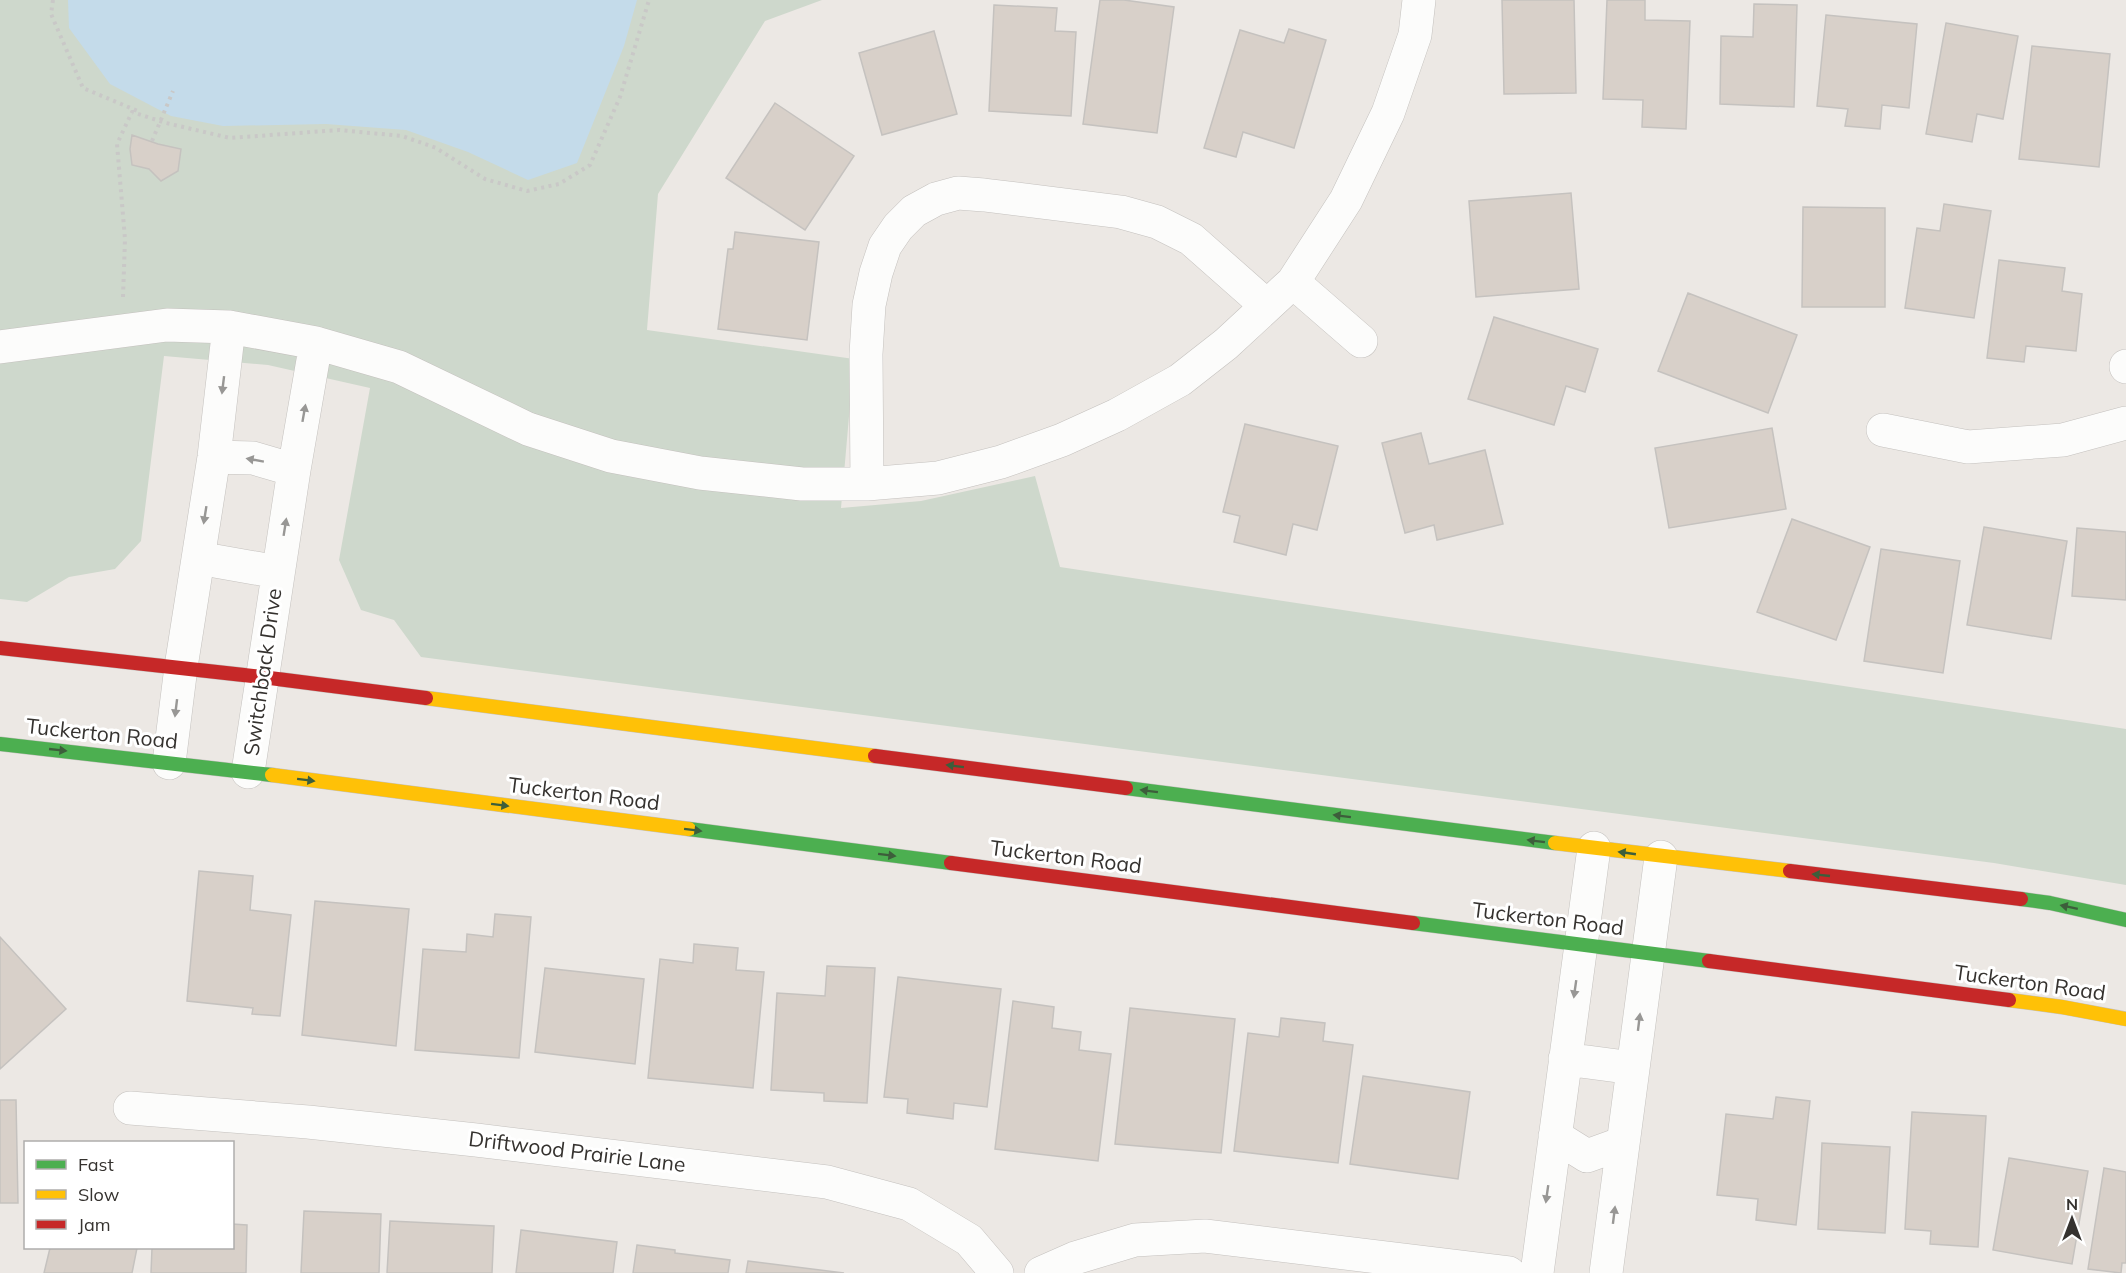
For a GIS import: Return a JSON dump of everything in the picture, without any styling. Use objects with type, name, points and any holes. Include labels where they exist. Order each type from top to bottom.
[{"type":"main road","points":[[0,648],[262,677],[1661,857],[1879,881],[2050,903],[2126,920]]},
{"type":"main road","name":"Tuckerton Road","points":[[0,744],[248,772],[1648,953],[2062,1007],[2126,1019]]},
{"type":"street","points":[[0,347],[167,324],[229,327],[316,343],[399,367],[528,429],[611,456],[700,473],[802,484],[867,484],[938,478],[1001,462],[1062,440],[1180,380],[1226,344],[1293,282],[1346,200],[1388,113],[1415,35],[1419,0]]},
{"type":"street","points":[[867,484],[866,354],[869,305],[876,273],[885,246],[898,227],[914,211],[936,199],[958,194],[1121,212],[1157,222],[1191,239],[1267,306]]},
{"type":"street","points":[[1293,282],[1361,341]]},
{"type":"street","points":[[169,763],[181,667],[214,457],[229,327]]},
{"type":"street","name":"Switchback Drive","points":[[248,772],[294,470],[316,343]]},
{"type":"street","points":[[1883,430],[1968,447],[2063,440],[2126,423]]},
{"type":"street","points":[[214,457],[253,458],[294,470]]},
{"type":"street","name":"Switchback Drive","points":[[198,558],[278,572]]},
{"type":"street","points":[[1536,1273],[1594,848]]},
{"type":"street","points":[[1606,1273],[1661,857]]},
{"type":"street","points":[[1565,1059],[1633,1068]]},
{"type":"street","name":"Driftwood Prairie Lane","points":[[130,1108],[308,1122],[827,1182],[909,1204],[969,1240],[997,1273]]},
{"type":"street","points":[[1555,1136],[1587,1156],[1623,1143]]},
{"type":"street","points":[[1041,1273],[1075,1258],[1135,1240],[1205,1236],[1509,1273]]},
{"type":"path","points":[[53,0],[51,14],[82,88],[162,121]]},
{"type":"path","points":[[123,330],[125,239],[117,144],[132,112],[230,138],[339,130],[402,136],[436,148],[485,179],[527,191],[559,184],[590,165],[620,97],[649,0]]},
{"type":"path","points":[[152,141],[173,91]]},
{"type":"shaded area","points":[[0,0],[822,0],[765,21],[658,194],[647,330],[854,359],[841,508],[921,501],[1035,476],[1060,567],[2126,729],[2126,885],[1994,863],[421,657],[394,620],[361,610],[339,560],[370,388],[268,365],[164,356],[141,541],[115,569],[69,577],[27,602],[0,599]]},
{"type":"water","points":[[68,0],[637,0],[624,46],[577,163],[528,180],[468,152],[406,130],[326,124],[223,126],[171,116],[110,84],[69,28]]},
{"type":"building","points":[[1100,0],[1124,0],[1174,7],[1157,133],[1083,124]]},
{"type":"building","points":[[1502,0],[1574,0],[1576,93],[1504,94]]},
{"type":"building","points":[[1607,0],[1645,0],[1645,20],[1690,21],[1686,129],[1642,127],[1643,100],[1603,99]]},
{"type":"building","points":[[1754,4],[1797,5],[1794,107],[1720,104],[1721,36],[1753,37]]},
{"type":"building","points":[[994,5],[1057,8],[1055,31],[1076,32],[1071,116],[989,111]]},
{"type":"building","points":[[1826,15],[1917,24],[1909,108],[1882,105],[1880,129],[1845,126],[1848,109],[1817,106]]},
{"type":"building","points":[[1946,23],[2018,36],[2003,119],[1977,114],[1972,142],[1926,134]]},
{"type":"building","points":[[1289,29],[1326,40],[1294,148],[1243,132],[1236,157],[1204,148],[1240,30],[1284,43]]},
{"type":"building","points":[[934,31],[957,114],[882,135],[859,53]]},
{"type":"building","points":[[2032,46],[2110,54],[2099,167],[2019,159]]},
{"type":"building","points":[[775,103],[854,156],[805,230],[726,178]]},
{"type":"building","points":[[132,135],[181,149],[178,171],[161,181],[149,169],[132,165],[130,149]]},
{"type":"building","points":[[1571,193],[1579,289],[1476,297],[1469,201]]},
{"type":"building","points":[[1944,204],[1991,211],[1974,318],[1905,308],[1917,228],[1940,231]]},
{"type":"building","points":[[1803,207],[1885,208],[1885,307],[1802,307]]},
{"type":"building","points":[[735,232],[819,242],[807,340],[718,329],[728,249],[733,249]]},
{"type":"building","points":[[1999,260],[2065,268],[2062,291],[2082,294],[2076,351],[2026,346],[2024,362],[1987,358]]},
{"type":"building","points":[[1688,293],[1797,335],[1768,413],[1658,371]]},
{"type":"building","points":[[1494,317],[1598,349],[1585,392],[1566,386],[1554,425],[1468,399]]},
{"type":"building","points":[[1245,424],[1338,446],[1317,530],[1293,524],[1286,555],[1234,542],[1240,516],[1223,512]]},
{"type":"building","points":[[1772,428],[1786,509],[1669,528],[1655,448]]},
{"type":"building","points":[[1421,433],[1429,464],[1485,450],[1503,524],[1437,540],[1434,525],[1405,533],[1382,443]]},
{"type":"building","points":[[1792,519],[1870,547],[1836,640],[1757,612]]},
{"type":"building","points":[[1984,527],[2067,541],[2051,639],[1967,625]]},
{"type":"building","points":[[2077,528],[2126,532],[2126,600],[2072,596]]},
{"type":"building","points":[[1881,549],[1960,561],[1943,673],[1864,661]]},
{"type":"building","points":[[199,871],[253,876],[250,910],[291,915],[280,1016],[252,1014],[253,1008],[187,1001]]},
{"type":"building","points":[[315,901],[409,909],[396,1046],[302,1035]]},
{"type":"building","points":[[495,914],[531,917],[519,1058],[415,1050],[423,949],[466,952],[467,934],[493,937]]},
{"type":"building","points":[[0,937],[66,1009],[0,1069]]},
{"type":"building","points":[[694,944],[738,948],[736,970],[764,972],[753,1088],[648,1078],[660,959],[693,963]]},
{"type":"building","points":[[827,966],[875,968],[867,1103],[824,1101],[824,1093],[771,1090],[777,993],[825,996]]},
{"type":"building","points":[[545,968],[644,979],[635,1064],[535,1052]]},
{"type":"building","points":[[898,977],[1001,989],[987,1107],[954,1103],[953,1119],[907,1113],[908,1099],[884,1097]]},
{"type":"building","points":[[1013,1001],[1054,1007],[1052,1028],[1081,1032],[1079,1050],[1111,1054],[1098,1161],[995,1149]]},
{"type":"building","points":[[1130,1008],[1235,1019],[1221,1153],[1115,1144]]},
{"type":"building","points":[[1281,1018],[1325,1023],[1323,1041],[1353,1045],[1338,1163],[1234,1151],[1248,1033],[1279,1037]]},
{"type":"building","points":[[1363,1076],[1470,1092],[1458,1179],[1350,1164]]},
{"type":"building","points":[[1776,1097],[1810,1101],[1796,1225],[1756,1220],[1758,1199],[1717,1195],[1726,1114],[1773,1119]]},
{"type":"building","points":[[0,1100],[16,1100],[18,1203],[0,1203]]},
{"type":"building","points":[[1912,1112],[1986,1116],[1978,1247],[1930,1244],[1931,1231],[1905,1229]]},
{"type":"building","points":[[1822,1143],[1890,1147],[1885,1233],[1818,1229]]},
{"type":"building","points":[[2009,1158],[2088,1171],[2072,1264],[1993,1250]]},
{"type":"building","points":[[2104,1168],[2126,1172],[2126,1263],[2122,1263],[2121,1273],[2088,1269]]},
{"type":"building","points":[[304,1211],[381,1214],[379,1273],[301,1273]]},
{"type":"building","points":[[390,1221],[494,1226],[492,1273],[387,1273]]},
{"type":"building","points":[[234,1224],[247,1225],[246,1273],[151,1273],[152,1249],[234,1249]]},
{"type":"building","points":[[521,1230],[617,1242],[613,1273],[516,1273]]},
{"type":"building","points":[[637,1245],[675,1250],[675,1253],[730,1260],[728,1273],[633,1273]]},
{"type":"building","points":[[50,1249],[137,1249],[132,1273],[44,1273]]},
{"type":"building","points":[[748,1261],[844,1273],[746,1273]]},
{"type":"traffic: fast","points":[[0,744],[272,775]]},
{"type":"traffic: fast","points":[[1126,788],[1555,843]]},
{"type":"traffic: fast","points":[[689,829],[951,863]]},
{"type":"traffic: fast","points":[[2021,899],[2126,920]]},
{"type":"traffic: fast","points":[[1413,923],[1709,961]]},
{"type":"traffic: slow","points":[[426,698],[875,756]]},
{"type":"traffic: slow","points":[[272,775],[689,829]]},
{"type":"traffic: slow","points":[[1555,843],[1790,871]]},
{"type":"traffic: slow","points":[[2009,1000],[2126,1019]]},
{"type":"traffic: jam","points":[[0,648],[426,698]]},
{"type":"traffic: jam","points":[[875,756],[1126,788]]},
{"type":"traffic: jam","points":[[951,863],[1413,923]]},
{"type":"traffic: jam","points":[[1790,871],[2021,899]]},
{"type":"traffic: jam","points":[[1709,961],[2009,1000]]}]
